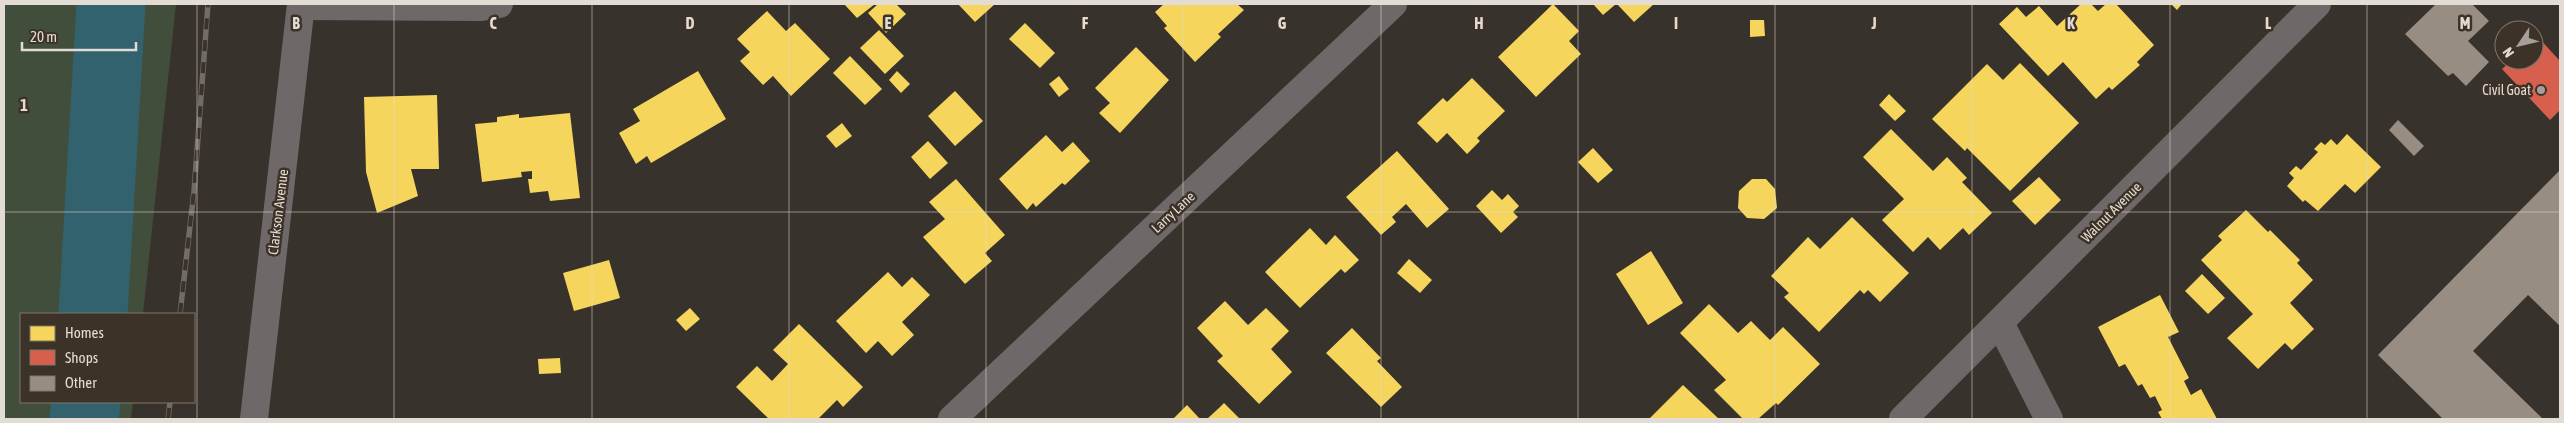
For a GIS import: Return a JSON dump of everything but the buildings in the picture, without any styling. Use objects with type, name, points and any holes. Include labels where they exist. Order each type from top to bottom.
[{"type":"street","points":[[301,5],[481,7],[499,4]]},
{"type":"street","name":"Larry Lane","points":[[952,419],[1393,4]]},
{"type":"street","name":"Walnut Avenue","points":[[1903,419],[2317,4]]},
{"type":"street","name":"Clarkson Avenue","points":[[254,419],[301,5]]},
{"type":"street","points":[[2000,323],[2049,419]]},
{"type":"green space","points":[[4,4],[176,4],[143,313],[20,313],[20,403],[133,403],[131,419],[4,419]]},
{"type":"waterway","points":[[93,313],[111,4]]},
{"type":"waterway","points":[[84,419],[86,403]]},
{"type":"railway","points":[[180,313],[194,191],[208,4]]},
{"type":"railway","points":[[168,419],[170,403]]},
{"type":"place","name":"Civil Goat","points":[[2541,90]]}]
